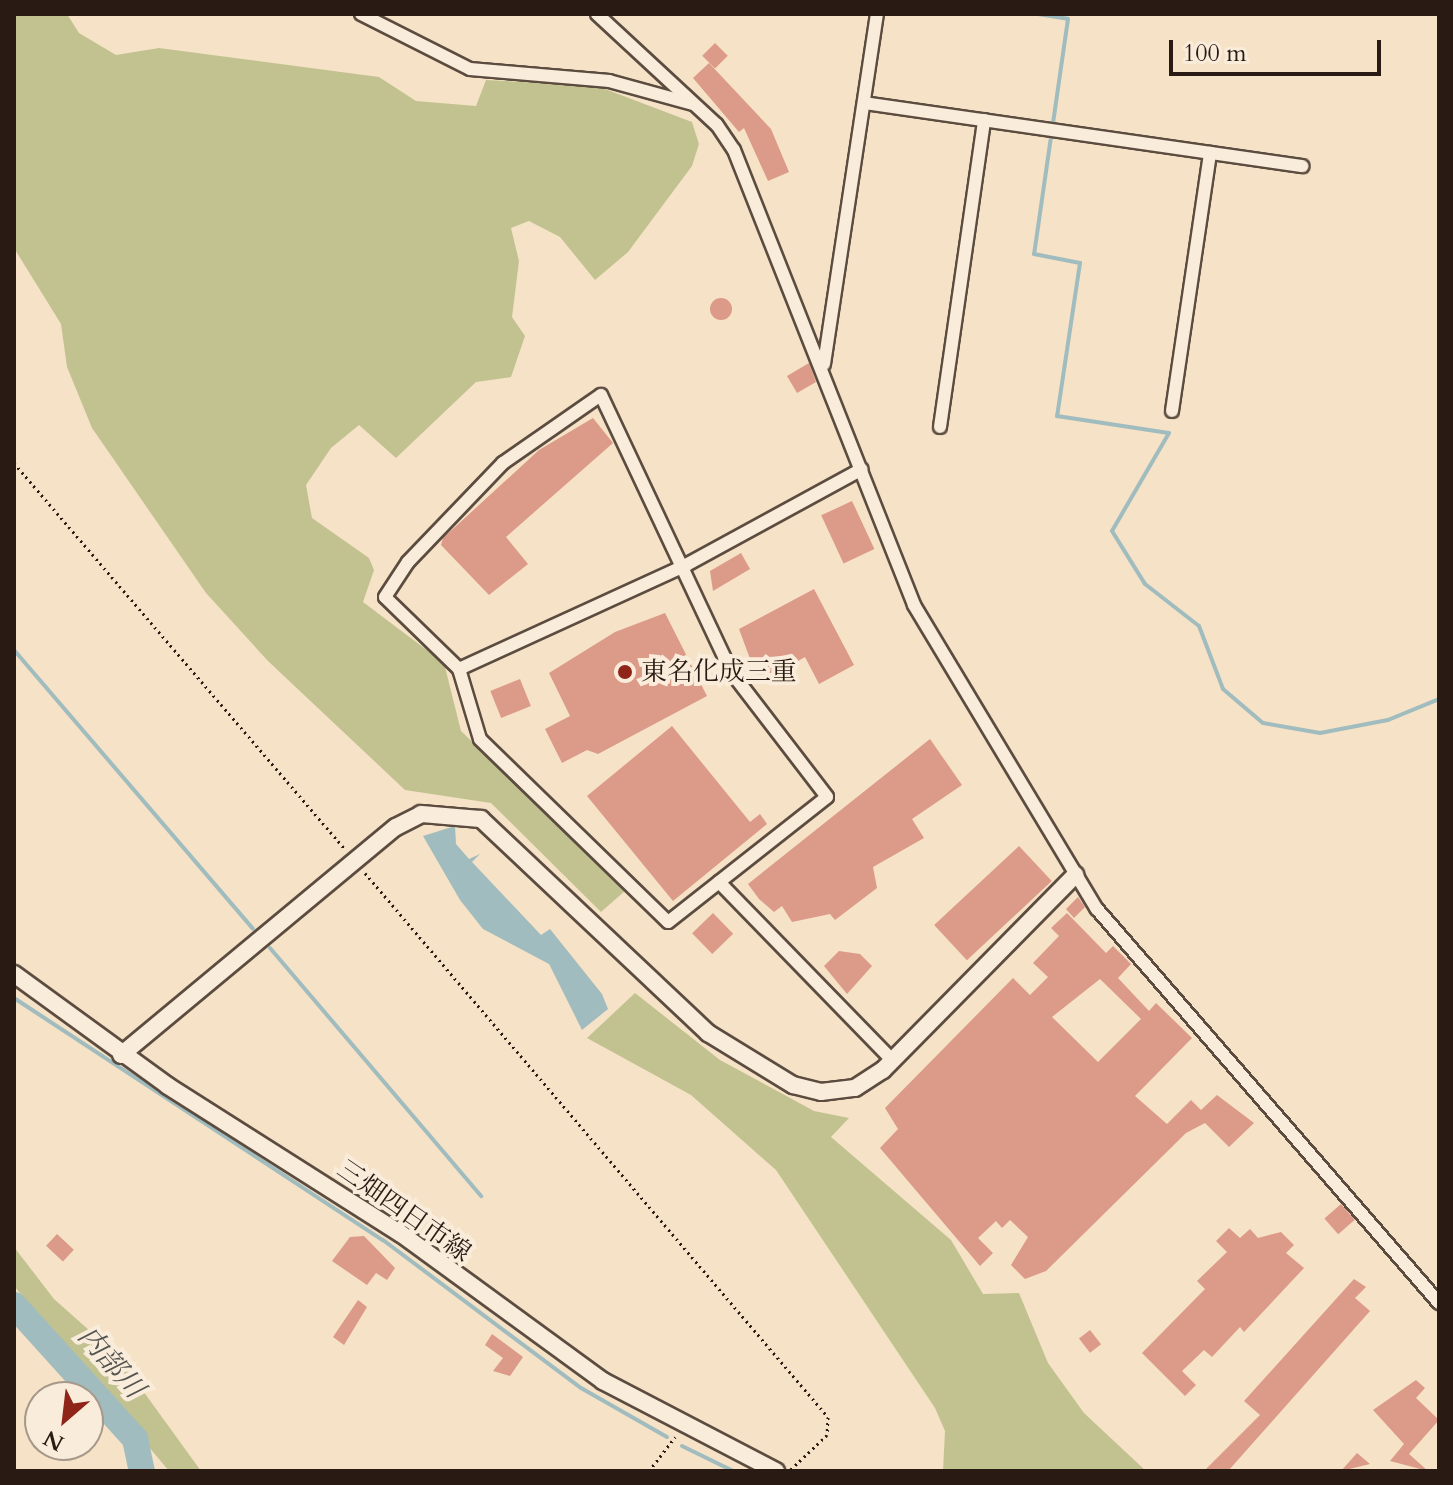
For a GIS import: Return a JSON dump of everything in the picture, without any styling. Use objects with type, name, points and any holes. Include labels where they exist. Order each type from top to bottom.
[{"type":"street","points":[[361,14],[470,69],[609,81],[696,105]]},
{"type":"street","points":[[597,14],[696,105],[734,150],[824,364],[862,469],[932,642],[1075,875],[1133,957],[1439,1303]]},
{"type":"street","points":[[824,364],[877,14]]},
{"type":"street","points":[[864,103],[1302,166]]},
{"type":"street","points":[[940,427],[984,120]]},
{"type":"street","points":[[1172,411],[1210,153]]},
{"type":"street","points":[[601,395],[686,565],[748,700],[827,797],[668,922],[480,739],[459,669],[385,597],[408,562],[503,463],[601,395]]},
{"type":"street","points":[[459,669],[686,565],[862,469]]},
{"type":"street","points":[[121,1055],[355,861],[421,814],[481,819],[687,1014],[745,1059],[793,1085],[832,1093],[865,1084],[893,1061],[1075,875]]},
{"type":"street","points":[[719,882],[893,1061]]},
{"type":"street","name":"三畑四日市線","points":[[14,974],[121,1055],[359,1206],[570,1358],[681,1426],[776,1471]]},
{"type":"street","points":[[1427,1290],[1439,1280]]},
{"type":"path","points":[[14,463],[828,1417],[827,1435],[789,1471]]},
{"type":"path","points":[[649,1471],[681,1426]]},
{"type":"green space","points":[[14,14],[67,14],[79,33],[116,55],[159,48],[379,77],[416,101],[476,106],[486,80],[597,86],[692,122],[699,144],[692,166],[628,252],[595,280],[560,237],[529,221],[511,228],[519,261],[512,317],[525,336],[511,377],[476,382],[396,458],[359,425],[331,448],[306,485],[312,518],[369,558],[374,570],[363,602],[444,663],[461,731],[626,890],[601,912],[491,803],[405,790],[268,661],[206,593],[92,428],[67,367],[61,324],[14,248]]},
{"type":"green space","points":[[635,993],[720,1060],[814,1111],[849,1118],[831,1137],[951,1240],[983,1294],[1019,1293],[1048,1363],[1084,1413],[1146,1471],[943,1471],[945,1431],[935,1408],[776,1170],[691,1095],[587,1038]]},
{"type":"green space","points":[[14,1247],[54,1299],[117,1355],[201,1471],[169,1471],[104,1393],[104,1381],[94,1381],[14,1286]]},
{"type":"water","points":[[455,826],[456,844],[469,859],[480,854],[472,862],[541,935],[550,929],[602,994],[608,1009],[582,1030],[549,964],[483,929],[460,900],[423,836]]},
{"type":"building","points":[[715,43],[728,56],[715,68],[702,56]]},
{"type":"building","points":[[709,63],[771,129],[789,172],[768,181],[744,128],[739,132],[693,78]]},
{"type":"building","points":[[721,298],[729,301],[732,309],[729,317],[721,320],[713,317],[710,309],[713,301]]},
{"type":"building","points":[[809,363],[816,382],[797,393],[787,376]]},
{"type":"building","points":[[593,418],[613,443],[506,537],[528,564],[489,595],[441,545],[443,538],[539,450]]},
{"type":"building","points":[[852,501],[874,549],[844,563],[821,515]]},
{"type":"building","points":[[741,553],[750,569],[713,591],[710,571]]},
{"type":"building","points":[[814,589],[854,665],[819,684],[805,657],[759,683],[739,629]]},
{"type":"building","points":[[665,613],[707,696],[598,754],[587,750],[562,763],[545,729],[570,716],[549,673],[615,632]]},
{"type":"building","points":[[520,679],[531,706],[501,718],[490,691]]},
{"type":"building","points":[[672,726],[750,822],[760,814],[767,824],[673,901],[587,796]]},
{"type":"building","points":[[930,739],[962,785],[912,819],[924,838],[873,867],[877,888],[835,920],[830,914],[792,922],[782,906],[774,912],[759,899],[748,884]]},
{"type":"building","points":[[1019,846],[1052,881],[967,960],[934,925]]},
{"type":"building","points":[[1078,897],[1085,907],[1074,918],[1066,909]]},
{"type":"building","points":[[713,913],[733,934],[712,954],[692,933]]},
{"type":"building","points":[[1067,913],[1106,953],[1113,946],[1131,964],[1118,978],[1149,1011],[1156,1003],[1192,1038],[1135,1096],[1167,1124],[1191,1100],[1201,1110],[1217,1095],[1254,1123],[1229,1147],[1205,1123],[1186,1133],[1046,1271],[1025,1279],[1011,1265],[1028,1237],[1010,1220],[1002,1228],[996,1221],[978,1238],[993,1253],[980,1266],[880,1148],[898,1129],[885,1108],[1013,978],[1030,995],[1048,977],[1033,963],[1059,936],[1051,928]],"holes":[[[1100,979],[1141,1019],[1098,1062],[1052,1017]]]},
{"type":"building","points":[[839,951],[860,954],[872,966],[847,994],[824,966]]},
{"type":"building","points":[[1341,1204],[1355,1220],[1338,1234],[1324,1218]]},
{"type":"building","points":[[1229,1228],[1240,1238],[1250,1229],[1258,1238],[1281,1232],[1294,1245],[1286,1253],[1304,1268],[1244,1332],[1240,1327],[1212,1357],[1204,1350],[1182,1371],[1196,1385],[1185,1396],[1142,1353],[1205,1289],[1197,1281],[1227,1252],[1216,1241]]},
{"type":"building","points":[[57,1234],[74,1250],[63,1261],[46,1246]]},
{"type":"building","points":[[364,1236],[395,1268],[387,1280],[376,1273],[367,1285],[332,1261],[350,1237]]},
{"type":"building","points":[[1354,1279],[1366,1287],[1355,1298],[1370,1311],[1228,1471],[1204,1471],[1260,1415],[1244,1401]]},
{"type":"building","points":[[358,1300],[367,1307],[344,1345],[333,1337]]},
{"type":"building","points":[[1090,1330],[1101,1344],[1090,1353],[1079,1339]]},
{"type":"building","points":[[492,1334],[523,1357],[510,1376],[493,1371],[503,1358],[485,1345]]},
{"type":"building","points":[[1416,1380],[1425,1388],[1416,1398],[1439,1420],[1409,1454],[1428,1471],[1390,1461],[1404,1444],[1373,1410]]},
{"type":"building","points":[[1357,1453],[1370,1464],[1341,1471]]},
{"type":"waterway","points":[[1038,14],[1068,19],[1034,254],[1080,263],[1057,416],[1169,433],[1112,531],[1145,584],[1199,626],[1223,689],[1263,723],[1320,733],[1388,720],[1439,699]]},
{"type":"waterway","points":[[14,650],[253,929]]},
{"type":"waterway","points":[[270,948],[481,1196]]},
{"type":"waterway","points":[[14,998],[383,1240],[581,1388],[667,1437]]},
{"type":"waterway","name":"内部川","points":[[14,1305],[135,1439],[142,1471]]},
{"type":"waterway","points":[[682,1446],[733,1471]]},
{"type":"place","name":"東名化成三重","points":[[625,672]]}]
